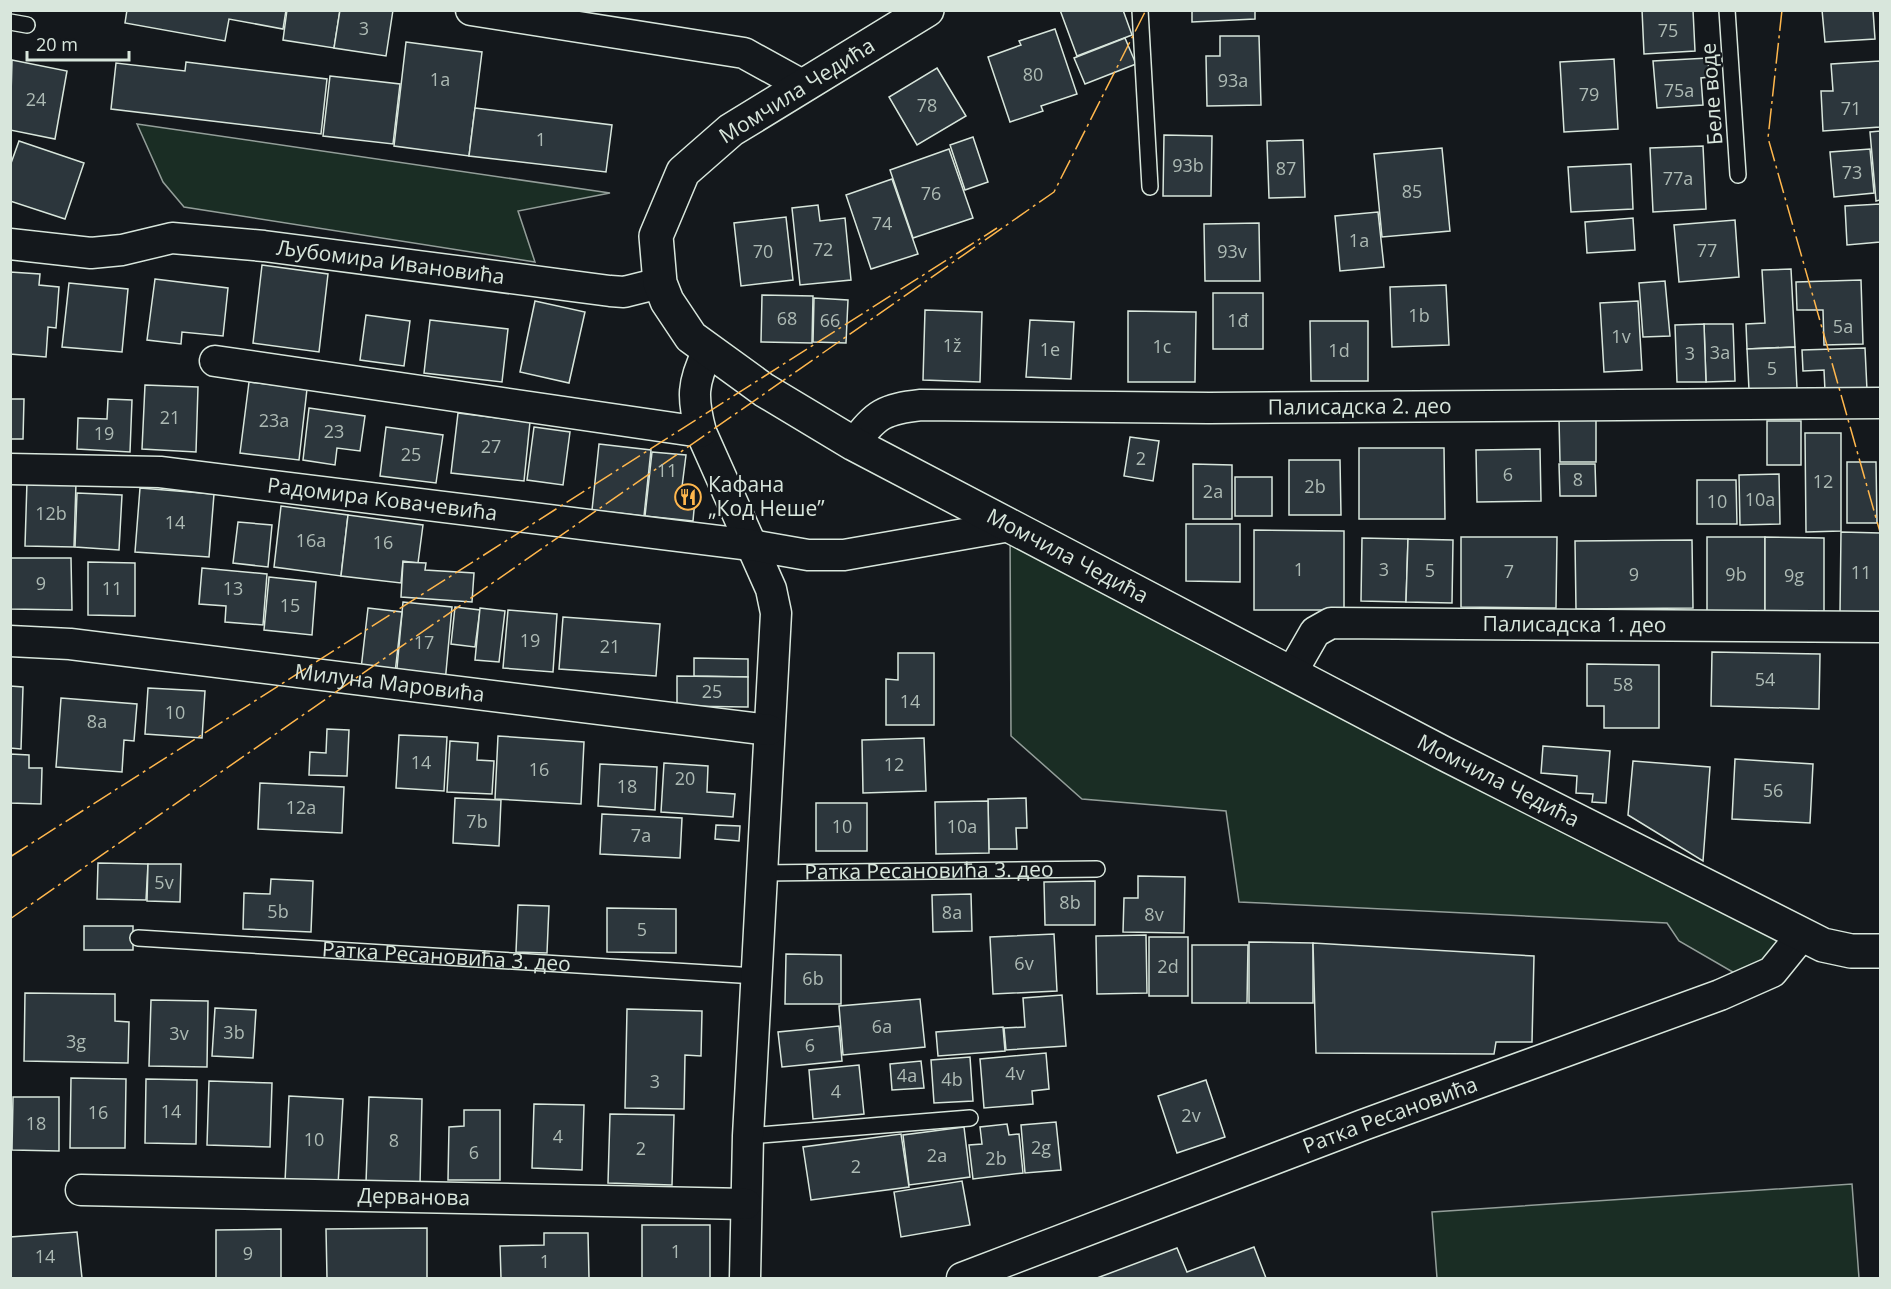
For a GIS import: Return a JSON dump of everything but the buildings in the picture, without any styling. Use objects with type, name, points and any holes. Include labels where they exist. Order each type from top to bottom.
[{"type":"street","points":[[471,10],[744,52],[802,85]]},
{"type":"street","name":"Момчила Чедића","points":[[927,10],[731,130],[683,172],[656,236],[660,283],[678,319],[691,337],[764,390],[854,444],[1443,753],[1802,935],[1838,948],[1880,952]]},
{"type":"street","name":"Љубомира Ивановића","points":[[10,244],[91,254],[122,250],[172,238],[264,246],[610,291],[624,292],[660,283]]},
{"type":"street","points":[[708,351],[696,376],[694,392],[701,432],[771,589],[776,613],[748,1136],[745,1278]]},
{"type":"street","points":[[215,362],[701,432]]},
{"type":"street","name":"Палисадска 2. део","points":[[854,444],[869,423],[881,413],[921,405],[1209,408],[1881,403]]},
{"type":"street","name":"Радомира Ковачевића","points":[[10,469],[160,472],[751,545]]},
{"type":"street","points":[[751,545],[808,555],[844,555],[1010,526]]},
{"type":"street","name":"Палисадска 1. део","points":[[1292,672],[1315,632],[1331,623],[1881,627]]},
{"type":"street","name":"Милуна Маровића","points":[[10,641],[81,645],[769,730]]},
{"type":"street","name":"Ратка Ресановића","points":[[962,1278],[1363,1125],[1720,995],[1772,972],[1802,935]]},
{"type":"street","name":"Дерванова","points":[[81,1190],[746,1204]]},
{"type":"lane","points":[[1140,10],[1150,187]]},
{"type":"lane","name":"Беле воде","points":[[1727,10],[1738,175]]},
{"type":"lane","points":[[10,22],[27,25]]},
{"type":"lane","name":"Ратка Ресановића 3. део","points":[[763,873],[1097,869]]},
{"type":"lane","name":"Ратка Ресановића 3. део","points":[[138,938],[756,976]]},
{"type":"lane","points":[[748,1136],[970,1118]]},
{"type":"green space","points":[[137,124],[610,193],[518,211],[535,262],[184,207],[163,182]]},
{"type":"green space","points":[[1010,526],[1802,935],[1750,982],[1679,941],[1667,923],[1239,902],[1226,811],[1082,799],[1011,736]]},
{"type":"green space","points":[[1852,1184],[1859,1278],[1437,1278],[1432,1212]]},
{"type":"power","points":[[10,919],[1054,192],[1146,10]]},
{"type":"power","points":[[1782,10],[1768,138],[1880,532]]},
{"type":"power","points":[[10,857],[997,228]]},
{"type":"place","name":"Кафана „Код Неше”","points":[[688,497]]}]
